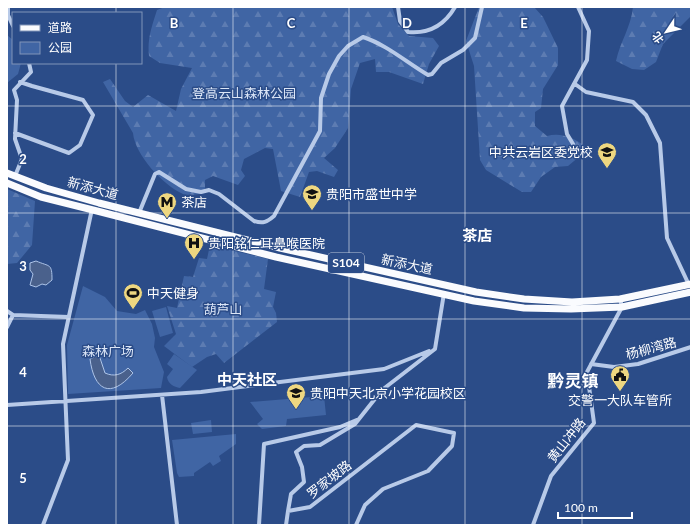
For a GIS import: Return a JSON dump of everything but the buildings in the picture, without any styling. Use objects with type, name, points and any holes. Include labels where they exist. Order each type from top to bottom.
[{"type":"main road","name":"新添大道","points":[[7,173],[46,188],[139,213],[280,248],[476,292],[524,299],[621,303],[690,284]]},
{"type":"main road","name":"新添大道","points":[[7,183],[41,197],[92,210],[276,256],[474,301],[524,308],[571,309],[691,292]]},
{"type":"street","points":[[8,7],[8,15],[12,24]]},
{"type":"street","points":[[398,7],[400,21],[408,32],[420,33],[439,26],[455,7]]},
{"type":"street","points":[[139,213],[155,174],[159,172],[186,190],[201,192],[209,190],[219,194],[254,220],[260,223],[268,222],[274,216],[320,131],[321,98],[329,74],[338,56],[348,46],[363,37],[379,43],[428,75],[432,74],[441,63],[464,50],[475,38],[482,7]]},
{"type":"street","points":[[573,144],[567,134],[562,106],[587,60],[589,31],[578,7]]},
{"type":"street","points":[[15,176],[22,159],[15,139],[17,100],[14,90],[31,72],[29,64]]},
{"type":"street","points":[[15,133],[69,153],[80,145],[93,116],[83,100],[20,82]]},
{"type":"street","points":[[575,84],[586,92],[633,102],[646,114],[660,143],[667,238],[690,284]]},
{"type":"street","points":[[43,525],[68,460],[63,344],[94,201]]},
{"type":"street","points":[[7,404],[201,392],[384,369],[435,349],[444,293]]},
{"type":"street","name":"黄山冲路","points":[[534,525],[550,476],[594,423],[587,372],[621,303]]},
{"type":"street","points":[[7,311],[13,315],[69,317]]},
{"type":"street","points":[[7,327],[13,315]]},
{"type":"street","name":"杨柳湾路","points":[[591,364],[614,367],[638,364],[691,348]]},
{"type":"street","name":"罗家坡路","points":[[356,525],[365,505],[383,489],[428,471],[452,446],[454,433],[416,425],[310,507],[288,512],[291,494],[304,482],[302,467],[296,452],[304,446],[320,445],[356,424],[382,390],[435,349]]},
{"type":"street","points":[[162,395],[177,525]]},
{"type":"street","points":[[259,525],[264,444],[340,427],[359,419]]},
{"type":"street","points":[[286,525],[288,512]]},
{"type":"green space","name":"登高云山森林公园","points":[[165,7],[392,7],[398,24],[409,36],[433,38],[439,46],[429,64],[423,84],[389,72],[376,72],[375,59],[360,63],[351,89],[348,128],[335,148],[324,158],[338,170],[334,177],[317,171],[309,172],[300,197],[281,191],[273,149],[265,148],[244,159],[241,170],[245,176],[238,185],[213,176],[205,180],[205,193],[185,195],[167,184],[144,160],[135,142],[133,133],[103,82],[110,79],[125,101],[133,107],[148,95],[176,111],[181,89],[192,68],[160,63],[149,56],[149,38],[157,10]]},
{"type":"green space","points":[[479,7],[534,7],[543,17],[558,48],[558,65],[543,89],[541,108],[535,112],[535,126],[547,136],[567,136],[585,146],[580,156],[568,166],[555,167],[541,177],[531,192],[522,192],[486,170],[480,160],[474,66],[466,41]]},
{"type":"green space","points":[[633,7],[691,7],[691,16],[663,44],[656,62],[644,70],[632,69],[616,61],[630,21]]},
{"type":"green space","points":[[7,35],[12,39],[12,64],[21,64],[18,74],[7,83]]},
{"type":"green space","points":[[7,189],[35,201],[32,245],[17,263],[7,264]]},
{"type":"green space","name":"葫芦山","points":[[210,245],[268,259],[264,289],[276,292],[273,307],[276,313],[277,322],[224,363],[216,354],[207,357],[192,367],[164,346],[176,334],[167,306],[177,308],[184,276],[193,277],[199,258],[207,259]]},
{"type":"green space","name":"森林广场","points":[[83,286],[105,297],[117,311],[136,314],[145,310],[152,324],[155,338],[154,347],[164,372],[161,388],[68,394],[67,345]]},
{"type":"green space","points":[[166,307],[173,333],[160,337],[152,311]]},
{"type":"green space","points":[[174,354],[197,370],[180,388],[172,385],[167,377],[173,369],[167,364]]},
{"type":"green space","points":[[324,396],[326,415],[287,419],[286,426],[262,429],[257,424],[263,419],[250,402]]},
{"type":"green space","points":[[211,420],[212,432],[193,434],[191,423]]},
{"type":"green space","points":[[236,434],[236,444],[219,456],[221,461],[213,466],[210,462],[194,473],[194,476],[179,477],[177,473],[172,440]]},
{"type":"shaded area","points":[[36,261],[51,268],[52,280],[46,285],[42,284],[36,287],[30,285],[33,274],[30,270],[30,263]]},
{"type":"shaded area","points":[[99,355],[105,373],[117,375],[128,368],[133,373],[117,387],[110,389],[104,388],[95,378],[90,359]]},
{"type":"place","name":"中共云岩区委党校","points":[[607,169]]},
{"type":"place","name":"贵阳市盛世中学","points":[[312,211]]},
{"type":"place","name":"茶店","points":[[167,219]]},
{"type":"place","name":"贵阳铭仁耳鼻喉医院","points":[[194,260]]},
{"type":"place","name":"中天健身","points":[[133,310]]},
{"type":"place","name":"交警一大队车管所","points":[[620,392]]},
{"type":"place","name":"贵阳中天北京小学花园校区","points":[[296,410]]},
{"type":"district","name":"茶店","points":[[477,236]]},
{"type":"district","name":"中天社区","points":[[247,380]]},
{"type":"district","name":"黔灵镇","points":[[573,381]]}]
